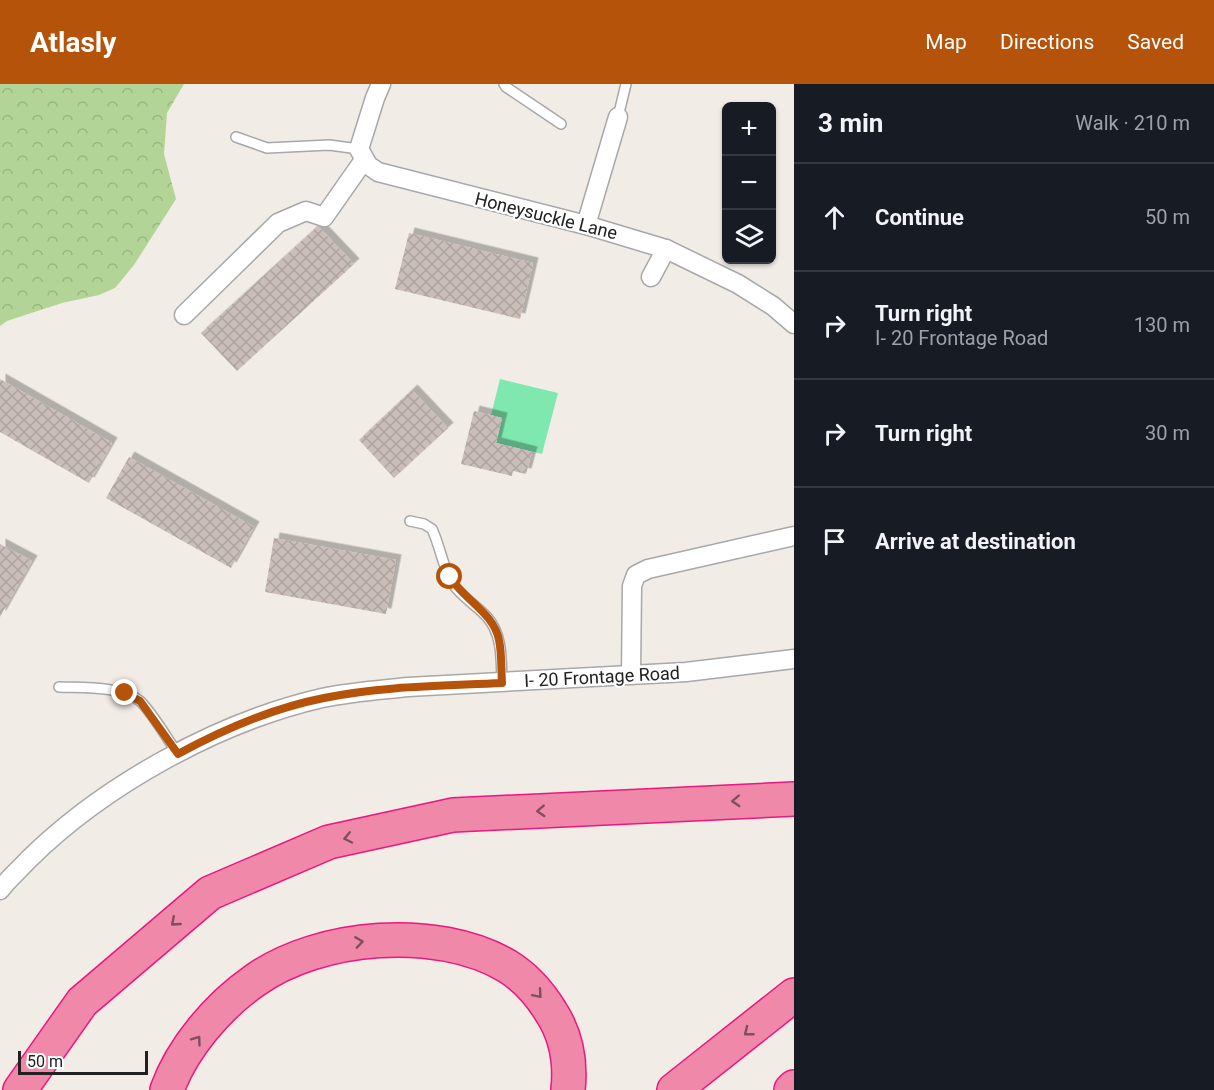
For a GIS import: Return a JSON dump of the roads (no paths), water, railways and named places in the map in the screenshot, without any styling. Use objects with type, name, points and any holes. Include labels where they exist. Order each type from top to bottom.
[{"type":"highway","points":[[20,1090],[82,1002],[210,893],[329,842],[453,815],[794,799]]},
{"type":"highway","points":[[167,1090],[181,1062],[206,1027],[255,980],[284,964],[316,952],[357,942],[394,940],[424,941],[454,946],[485,955],[523,978],[542,998],[557,1021],[566,1045],[569,1065],[568,1090]]},
{"type":"highway","points":[[674,1090],[794,995]]},
{"type":"street","points":[[184,315],[278,223],[306,211],[324,217],[362,155],[371,108],[381,84]]},
{"type":"street","points":[[586,225],[618,117]]},
{"type":"street","name":"Honeysuckle Lane","points":[[362,155],[378,172],[586,225],[666,249],[738,284],[773,306],[794,324]]},
{"type":"street","points":[[651,277],[666,249]]},
{"type":"street","points":[[631,675],[632,586],[636,575],[648,569],[794,536]]},
{"type":"street","name":"I- 20 Frontage Road","points":[[0,890],[45,844],[72,821],[135,777],[218,733],[268,714],[322,698],[397,688],[686,672],[794,659]]},
{"type":"lane","points":[[504,84],[561,124]]},
{"type":"lane","points":[[618,117],[626,84]]},
{"type":"lane","points":[[236,137],[267,148],[329,145],[362,155]]},
{"type":"lane","points":[[410,521],[424,524],[432,529],[453,583],[495,628],[499,639],[502,683]]},
{"type":"lane","points":[[59,687],[109,690],[125,693],[140,701],[178,754]]}]
